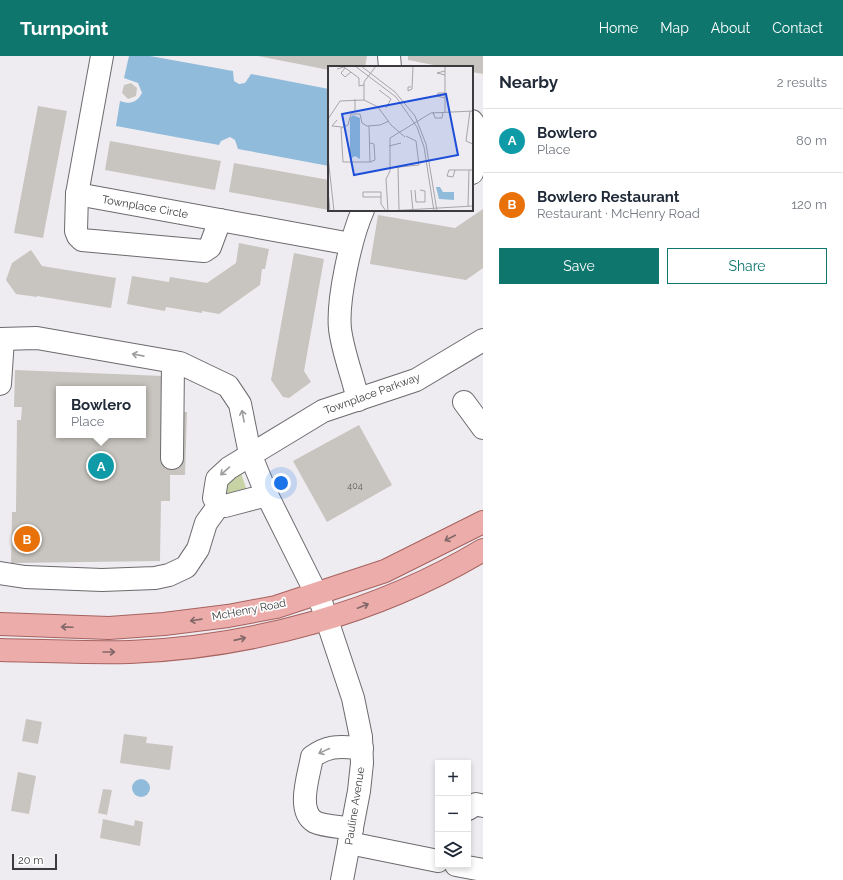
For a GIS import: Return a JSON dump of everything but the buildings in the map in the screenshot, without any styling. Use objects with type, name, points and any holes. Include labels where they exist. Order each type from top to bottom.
[{"type":"main road","name":"McHenry Road","points":[[0,624],[109,628],[164,624],[228,616],[276,607],[385,571],[483,522]]},
{"type":"main road","points":[[0,650],[130,652],[228,642],[280,630],[358,608],[428,580],[483,550]]},
{"type":"street","points":[[102,56],[77,194],[76,231],[78,236],[82,240],[204,251],[210,247],[220,220]]},
{"type":"street","points":[[388,56],[390,66]]},
{"type":"street","points":[[473,125],[477,141],[478,162]]},
{"type":"street","name":"Townplace Circle","points":[[77,194],[351,244]]},
{"type":"street","points":[[358,400],[340,329],[342,300],[351,244],[356,225],[363,211]]},
{"type":"street","points":[[0,384],[2,338],[37,338],[180,363],[228,386],[240,404],[250,454],[267,495],[316,593],[325,617]]},
{"type":"street","name":"Townplace Parkway","points":[[219,505],[214,498],[217,479],[228,468],[250,454],[323,411],[416,380],[483,340]]},
{"type":"street","points":[[172,458],[173,362]]},
{"type":"street","points":[[464,402],[483,428]]},
{"type":"street","points":[[0,573],[25,577],[102,580],[155,578],[169,575],[186,567],[198,548],[206,523],[219,505],[225,506],[267,495]]},
{"type":"street","name":"Pauline Avenue","points":[[325,617],[353,698],[362,748],[359,791],[342,880]]},
{"type":"street","points":[[362,748],[333,747],[322,750],[312,757],[303,806],[308,816],[315,822],[351,836],[435,860]]},
{"type":"street","points":[[471,808],[476,804],[483,806]]},
{"type":"green space","points":[[241,473],[248,494],[227,499],[224,489],[226,482]]},
{"type":"water","points":[[129,56],[150,56],[233,71],[234,81],[239,84],[245,83],[251,74],[328,89],[328,166],[238,149],[235,140],[230,137],[221,141],[219,145],[116,126],[120,101],[130,103],[136,101],[142,93],[138,83],[124,78]]},
{"type":"water","points":[[137,779],[145,779],[150,784],[148,795],[145,797],[137,797],[132,792],[132,784]]},
{"type":"place","name":"Bowlero","points":[[101,466]]},
{"type":"place","name":"Bowlero Restaurant","points":[[27,539]]}]
